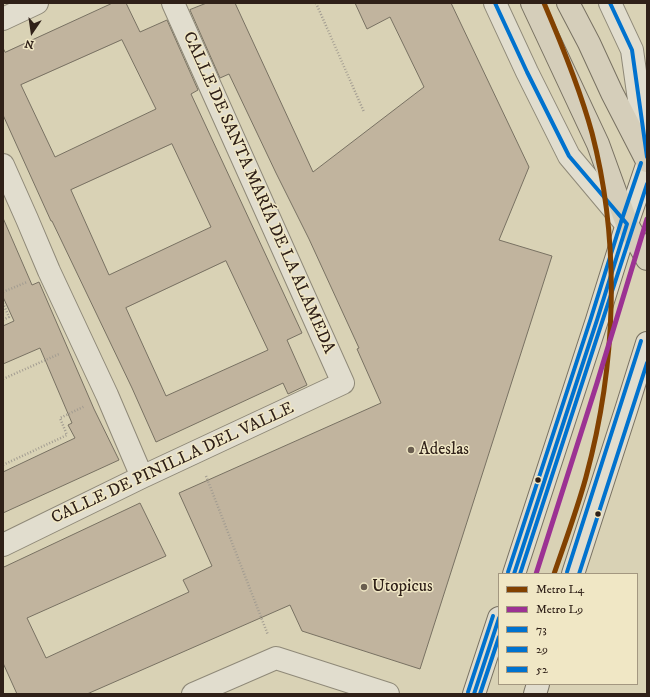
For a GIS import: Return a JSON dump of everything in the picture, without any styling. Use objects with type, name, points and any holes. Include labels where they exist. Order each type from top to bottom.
[{"type":"main road","points":[[532,3],[598,144],[626,224],[647,259]]},
{"type":"main road","points":[[568,3],[647,161]]},
{"type":"street","points":[[3,19],[37,3]]},
{"type":"street","name":"CALLE DE SANTA MARÍA DE LA ALAMEDA","points":[[173,3],[344,383]]},
{"type":"street","points":[[495,3],[527,72],[569,156],[626,224]]},
{"type":"street","points":[[610,3],[632,50],[647,157]]},
{"type":"street","points":[[3,165],[49,272],[107,395],[142,477]]},
{"type":"street","points":[[514,573],[626,224],[647,165]]},
{"type":"street","points":[[574,573],[647,343]]},
{"type":"street","name":"CALLE DE PINILLA DEL VALLE","points":[[3,545],[142,477],[344,383]]},
{"type":"street","points":[[474,694],[498,621]]},
{"type":"street","points":[[193,694],[276,658],[388,694]]},
{"type":"path","points":[[316,3],[364,112]]},
{"type":"path","points":[[3,303],[10,317],[3,320]]},
{"type":"path","points":[[3,379],[83,344]]},
{"type":"path","points":[[3,465],[67,435],[60,418],[107,395]]},
{"type":"path","points":[[196,452],[276,658]]},
{"type":"building","points":[[113,3],[126,3],[140,32],[167,20],[198,90],[191,94],[302,333],[287,340],[307,385],[288,394],[283,383],[156,442],[132,388],[51,221],[3,115],[3,48],[5,52]],"holes":[[[122,40],[156,109],[55,157],[21,85]],[[172,144],[211,227],[109,275],[71,190]],[[226,261],[268,350],[166,396],[126,308]]]},
{"type":"building","points":[[207,3],[235,3],[313,172],[424,87],[390,17],[367,29],[355,3],[451,3],[529,167],[499,240],[552,256],[420,669],[302,631],[290,605],[87,694],[17,694],[3,663],[3,565],[4,567],[140,503],[166,556],[27,618],[46,658],[189,592],[183,580],[212,566],[179,493],[381,403],[357,349],[359,348],[309,239],[229,74],[220,78],[190,10]]},
{"type":"building","points":[[3,218],[32,285],[39,282],[94,409],[119,460],[3,513],[3,472],[75,438],[68,425],[72,423],[40,348],[3,364],[3,326],[14,321],[3,297]]},
{"type":"metro line","name":"L4","points":[[544,3],[570,67],[592,133],[608,218],[611,262],[609,349],[604,392],[586,477],[554,573]]},
{"type":"metro line","name":"L9","points":[[536,573],[597,383],[647,219]]},
{"type":"transit line","name":"73","points":[[495,3],[527,72],[569,156],[627,224],[514,573]]},
{"type":"transit line","name":"73","points":[[610,3],[632,50],[647,157]]},
{"type":"transit line","name":"52","points":[[508,572],[641,163]]},
{"type":"transit line","name":"29","points":[[520,573],[647,184]]},
{"type":"transit line","name":"52","points":[[567,572],[641,341]]},
{"type":"transit line","name":"29","points":[[579,573],[647,363]]},
{"type":"transit line","name":"52","points":[[468,692],[493,616]]},
{"type":"transit line","name":"73","points":[[474,694],[498,621]]},
{"type":"transit line","name":"29","points":[[480,694],[498,640]]},
{"type":"place","name":"Adeslas","points":[[411,450]]},
{"type":"place","name":"Utopicus","points":[[364,587]]}]
